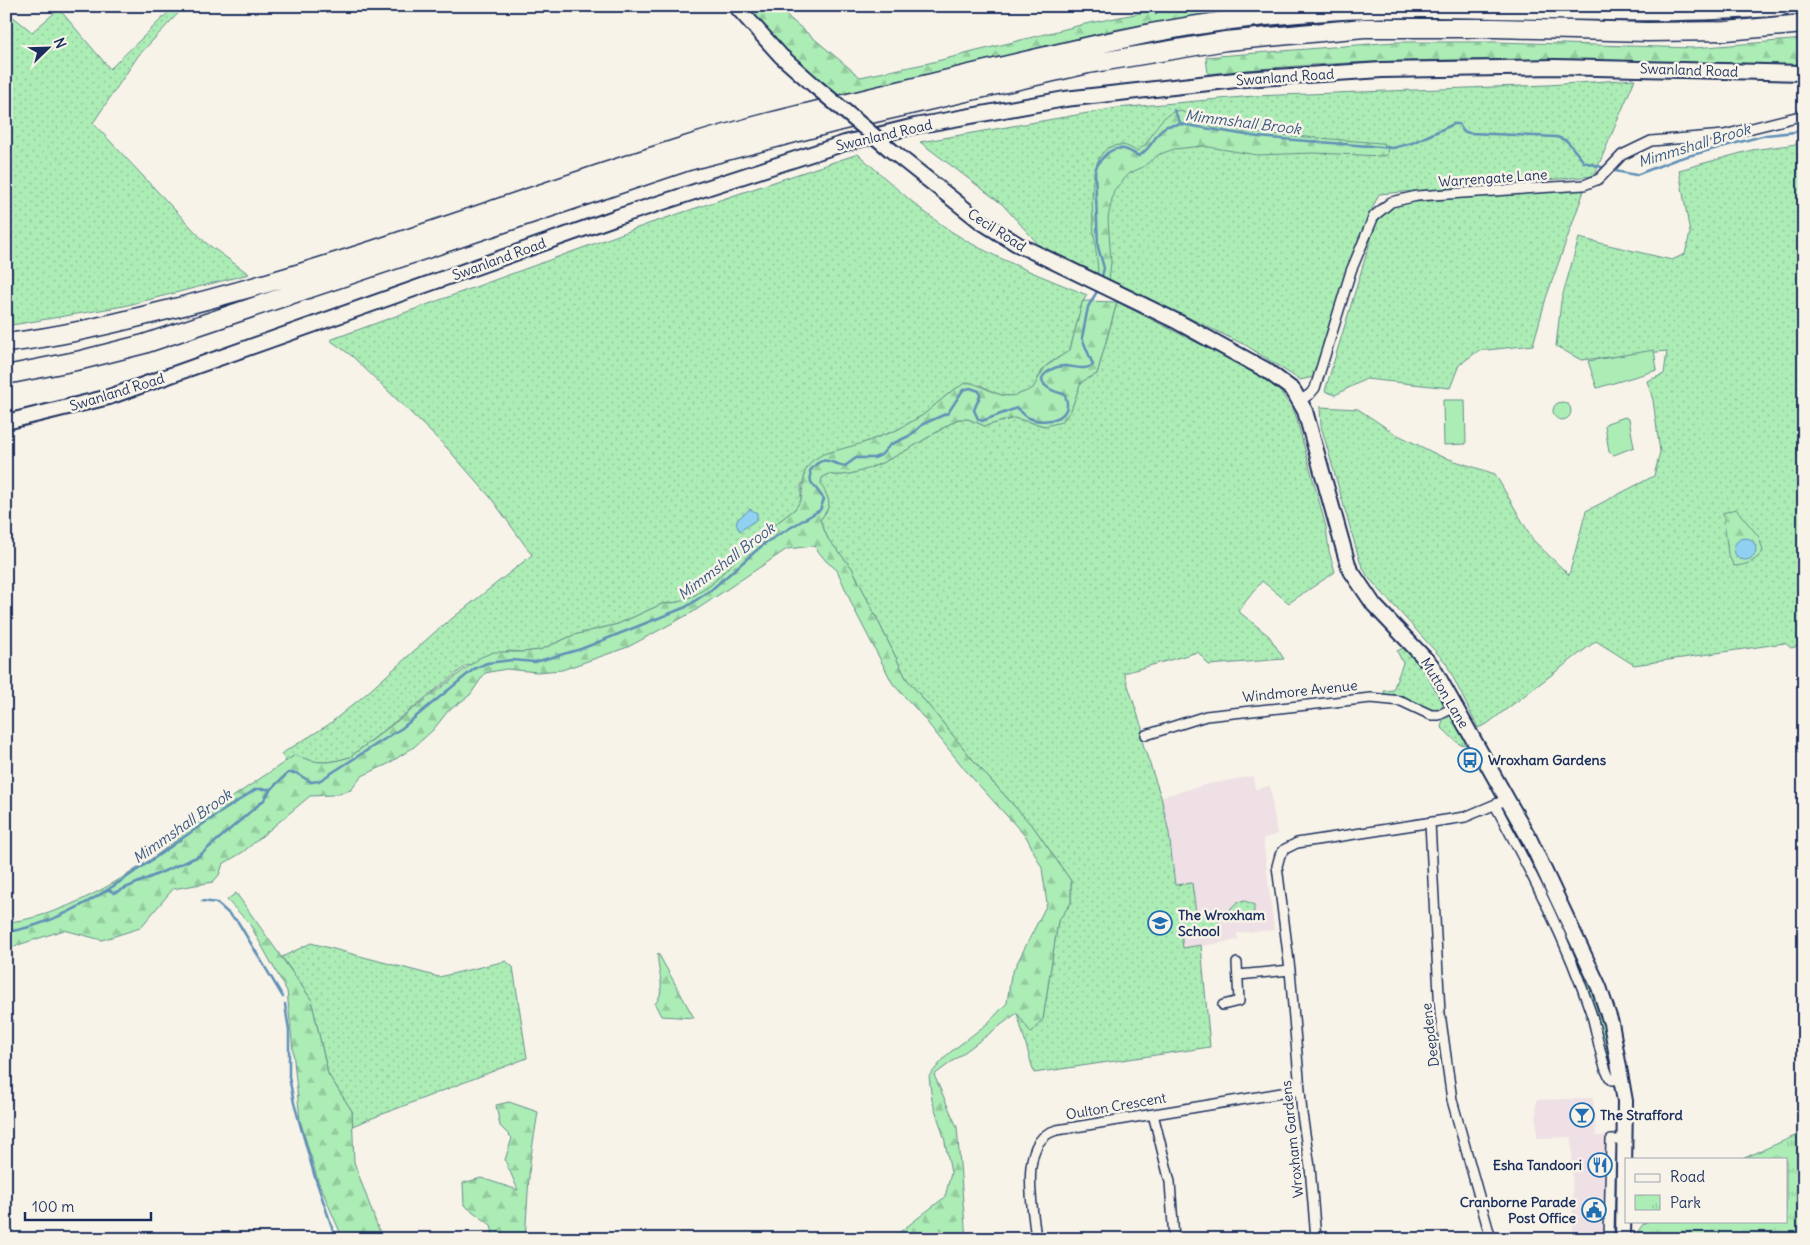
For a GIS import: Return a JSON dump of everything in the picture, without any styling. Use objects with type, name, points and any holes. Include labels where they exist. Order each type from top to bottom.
[{"type":"highway","points":[[6,343],[110,324],[218,298],[290,277],[684,146],[829,107],[1114,40],[1235,20],[1361,9],[1432,8],[1650,13],[1726,11],[1782,6]]},
{"type":"highway","points":[[6,375],[81,360],[144,344],[688,161],[840,121],[1088,64],[1226,41],[1364,28],[1495,28],[1648,32],[1726,31],[1804,24]]},
{"type":"street","name":"Cecil Road","points":[[736,6],[781,56],[816,87],[980,221],[1017,244],[1178,322],[1266,370],[1286,383],[1299,399]]},
{"type":"street","name":"Swanland Road","points":[[6,422],[109,396],[617,217],[845,143],[915,126],[1064,99],[1245,79],[1382,70],[1555,67],[1804,73]]},
{"type":"street","name":"Warrengate Lane","points":[[1299,399],[1310,394],[1314,388],[1354,262],[1374,216],[1383,206],[1396,200],[1417,196],[1584,185],[1594,182],[1603,175],[1609,166],[1631,149],[1650,141],[1724,134],[1804,115]]},
{"type":"street","name":"Mutton Lane","points":[[1299,399],[1309,426],[1349,568],[1374,605],[1432,666],[1455,707],[1502,802],[1534,848],[1599,986],[1612,1023],[1623,1079],[1626,1158]]},
{"type":"street","name":"Windmore Avenue","points":[[1146,735],[1206,716],[1371,698],[1401,701],[1431,715],[1439,714],[1455,707]]},
{"type":"street","name":"Wroxham Gardens","points":[[1316,1239],[1278,866],[1280,855],[1285,849],[1300,842],[1465,817],[1502,802]]},
{"type":"street","name":"Deepdene","points":[[1430,823],[1440,1013],[1452,1100],[1491,1239]]},
{"type":"street","points":[[1223,1006],[1239,1001],[1237,963]]},
{"type":"street","points":[[1238,975],[1290,970]]},
{"type":"street","name":"Oulton Crescent","points":[[1036,1239],[1031,1162],[1039,1140],[1051,1132],[1300,1090]]},
{"type":"street","points":[[1153,1114],[1170,1182],[1174,1239]]},
{"type":"street","points":[[1609,1239],[1611,1140],[1627,1140]]},
{"type":"street","name":"Mutton Lane","points":[[1624,1239],[1625,1206]]},
{"type":"shaded area","name":"The Wroxham School","points":[[1253,776],[1255,789],[1270,786],[1277,835],[1263,838],[1274,930],[1237,933],[1238,940],[1201,946],[1210,1047],[1034,1073],[1113,817],[1161,797],[1209,784]]},
{"type":"shaded area","points":[[1593,1098],[1596,1136],[1606,1136],[1605,1239],[1573,1239],[1572,1137],[1537,1138],[1536,1100]]},
{"type":"green space","points":[[175,6],[185,6],[138,56],[93,123],[206,243],[249,274],[124,306],[6,326],[6,11],[32,32],[59,9],[110,69]]},
{"type":"green space","points":[[746,6],[775,6],[860,77],[929,63],[1085,24],[1165,8],[1272,6],[1185,17],[1113,30],[835,96],[793,58]]},
{"type":"green space","points":[[1804,39],[1804,68],[1655,62],[1431,60],[1282,67],[1208,74],[1206,57],[1395,42],[1497,42],[1694,48]]},
{"type":"green space","points":[[1635,79],[1594,176],[1379,194],[1350,261],[1314,377],[1300,380],[1247,346],[1039,245],[1002,204],[920,142],[1117,108],[1254,96],[1548,85]]},
{"type":"green space","points":[[1179,110],[1210,126],[1256,133],[1381,143],[1388,146],[1387,155],[1315,153],[1257,155],[1203,146],[1174,149],[1158,155],[1143,167],[1130,173],[1114,190],[1108,218],[1111,262],[1109,280],[1098,275],[1093,221],[1092,198],[1098,160],[1108,148],[1123,145],[1137,151],[1148,141],[1164,118]]},
{"type":"green space","points":[[1804,143],[1804,645],[1791,648],[1785,643],[1634,665],[1596,641],[1487,724],[1478,728],[1446,663],[1368,577],[1360,562],[1321,426],[1320,407],[1358,409],[1394,433],[1440,456],[1495,474],[1533,540],[1569,575],[1586,511],[1654,476],[1660,452],[1653,400],[1647,381],[1664,374],[1667,351],[1581,360],[1556,346],[1561,301],[1579,238],[1672,260],[1685,254],[1690,233],[1679,170],[1752,150]]},
{"type":"green space","points":[[858,154],[923,211],[965,240],[1010,263],[1087,295],[1082,303],[1070,350],[1042,370],[1034,387],[1020,396],[1006,396],[993,392],[981,385],[953,390],[923,415],[897,430],[863,443],[801,485],[801,500],[795,509],[755,540],[711,585],[695,595],[679,602],[662,604],[618,624],[574,635],[540,650],[509,651],[466,666],[350,757],[323,762],[310,761],[296,756],[286,761],[281,754],[328,725],[366,694],[435,632],[532,555],[491,498],[447,448],[352,356],[330,340],[651,223]]},
{"type":"green space","points":[[1585,188],[1546,298],[1533,345],[1478,351],[1459,365],[1450,388],[1366,379],[1335,395],[1325,391],[1377,219],[1388,207],[1404,203]]},
{"type":"green space","points":[[1084,301],[1117,302],[1097,374],[1081,382],[1071,410],[1062,422],[1045,426],[1014,418],[985,426],[968,419],[958,419],[894,457],[859,472],[842,475],[828,474],[822,478],[821,483],[829,505],[820,520],[828,539],[852,568],[906,678],[978,766],[1035,829],[1071,881],[1071,903],[1058,921],[1043,1019],[1031,1033],[1017,1013],[934,1075],[957,1127],[966,1239],[891,1239],[945,1197],[951,1173],[944,1137],[932,1100],[929,1076],[948,1054],[988,1023],[1007,1003],[1011,975],[1047,904],[1042,868],[1027,838],[967,772],[918,711],[893,684],[854,609],[837,570],[826,561],[814,546],[787,549],[693,612],[628,647],[562,670],[537,672],[506,669],[485,673],[470,695],[448,711],[433,730],[414,747],[388,764],[362,776],[351,790],[332,795],[310,796],[243,852],[223,864],[219,875],[213,882],[173,889],[140,928],[102,940],[64,930],[6,949],[6,922],[47,914],[90,896],[111,884],[149,860],[207,815],[295,755],[322,762],[350,757],[481,657],[494,652],[540,650],[574,635],[618,624],[662,604],[679,602],[695,595],[711,585],[755,540],[795,509],[801,500],[805,471],[812,461],[823,454],[863,443],[897,430],[923,415],[953,390],[968,382],[1006,396],[1022,393],[1033,388],[1045,367],[1070,350]]},
{"type":"green space","points":[[1117,302],[1269,379],[1283,395],[1295,413],[1326,527],[1329,551],[1335,572],[1289,603],[1262,581],[1238,611],[1269,636],[1284,659],[1209,665],[1198,652],[1124,673],[1142,728],[1143,744],[1161,797],[1169,833],[1175,885],[1192,883],[1196,913],[1217,910],[1219,926],[1181,933],[1183,948],[1201,945],[1210,1047],[1034,1073],[1017,1013],[1043,1019],[1058,921],[1071,903],[1071,881],[1035,829],[978,766],[906,678],[852,568],[828,539],[820,520],[829,506],[829,502],[820,483],[822,478],[828,474],[842,475],[858,472],[894,457],[958,419],[968,419],[985,426],[1014,418],[1045,426],[1071,410],[1081,381],[1097,374]]},
{"type":"green space","points":[[1654,350],[1657,370],[1597,388],[1588,361]]},
{"type":"green space","points":[[1443,400],[1465,400],[1466,444],[1444,445]]},
{"type":"green space","points":[[1558,402],[1566,402],[1571,407],[1569,418],[1558,420],[1553,415],[1553,407]]},
{"type":"green space","points":[[1625,417],[1629,419],[1634,447],[1614,455],[1609,452],[1605,426],[1607,423]]},
{"type":"green space","points":[[1736,509],[1759,537],[1763,551],[1750,562],[1734,566],[1728,554],[1723,513]]},
{"type":"green space","points":[[1407,646],[1424,662],[1446,702],[1440,709],[1426,708],[1385,695],[1384,691],[1393,690],[1403,663],[1397,651]]},
{"type":"green space","points":[[1454,716],[1469,743],[1467,745],[1459,744],[1441,727],[1444,717]]},
{"type":"green space","points":[[1526,843],[1603,1010],[1614,1076],[1609,1071],[1594,1010],[1520,846]]},
{"type":"green space","points":[[236,893],[311,999],[328,1074],[352,1111],[354,1162],[378,1228],[385,1239],[343,1239],[318,1181],[300,1120],[287,991],[249,923],[227,900]]},
{"type":"green space","points":[[1245,901],[1254,905],[1254,912],[1249,917],[1235,918],[1230,912],[1231,908],[1237,902]]},
{"type":"green space","points":[[311,943],[439,977],[506,961],[513,967],[527,1058],[352,1126],[352,1111],[328,1074],[311,999],[282,957]]},
{"type":"green space","points":[[658,953],[694,1018],[661,1016],[655,1004],[661,992]]},
{"type":"green space","points":[[509,1102],[538,1112],[530,1162],[525,1239],[494,1239],[491,1225],[464,1205],[463,1183],[481,1178],[518,1190],[505,1160],[512,1138],[500,1126],[496,1105]]},
{"type":"green space","points":[[1804,1132],[1804,1239],[1633,1239],[1646,1222],[1788,1222],[1788,1158],[1744,1158]]},
{"type":"water","points":[[750,509],[757,513],[757,519],[740,531],[736,524],[737,520]]},
{"type":"water","points":[[1745,538],[1753,541],[1756,549],[1753,557],[1745,560],[1737,557],[1734,549],[1737,541]]},
{"type":"waterway","points":[[1156,6],[1156,14]]},
{"type":"waterway","points":[[1174,110],[1181,124]]},
{"type":"waterway","name":"Mimmshall Brook","points":[[1101,281],[1104,268],[1098,247],[1095,170],[1106,154],[1114,149],[1128,150],[1139,156],[1148,149],[1162,130],[1168,126],[1181,124],[1258,137],[1393,148],[1412,143],[1454,124],[1459,124],[1463,131],[1469,133],[1557,137],[1567,141],[1584,162],[1605,168]]},
{"type":"waterway","name":"Mimmshall Brook","points":[[1610,170],[1636,175],[1677,159],[1766,135],[1804,131]]},
{"type":"waterway","name":"Mimmshall Brook","points":[[6,932],[53,919],[98,896],[256,789],[271,789],[288,773],[296,773],[311,782],[319,781],[402,728],[474,669],[487,663],[512,660],[535,662],[581,649],[686,607],[711,590],[765,543],[820,510],[824,499],[811,482],[810,471],[815,465],[826,461],[845,466],[856,458],[874,458],[881,455],[890,445],[911,435],[923,424],[948,413],[963,390],[970,388],[979,391],[980,396],[974,410],[978,419],[982,421],[1017,408],[1027,417],[1036,420],[1043,421],[1058,418],[1066,409],[1067,402],[1064,394],[1050,389],[1043,383],[1042,379],[1049,371],[1061,366],[1083,368],[1093,365],[1082,338],[1088,307],[1099,288]]},
{"type":"waterway","name":"Mimmshall Brook","points":[[109,890],[114,893],[199,856],[264,800],[271,789]]},
{"type":"waterway","points":[[202,901],[217,903],[238,922],[283,997]]},
{"type":"waterway","points":[[285,1004],[289,1031],[289,1077],[294,1103],[314,1174],[336,1239]]},
{"type":"place","name":"Wroxham Gardens","points":[[1470,760]]},
{"type":"place","name":"The Wroxham School","points":[[1160,923]]},
{"type":"place","name":"The Strafford","points":[[1582,1115]]},
{"type":"place","name":"Esha Tandoori","points":[[1600,1165]]},
{"type":"place","name":"Cranborne Parade Post Office","points":[[1594,1210]]}]
